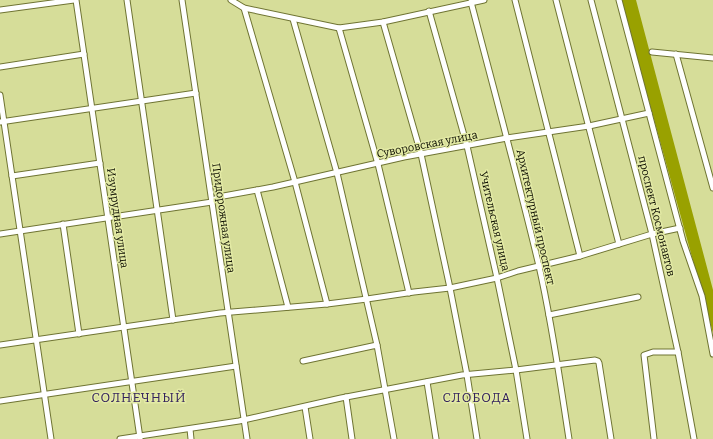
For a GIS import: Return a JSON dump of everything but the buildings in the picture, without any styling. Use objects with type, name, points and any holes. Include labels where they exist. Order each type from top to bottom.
[{"type":"street","points":[[0,10],[75,0]]},
{"type":"street","name":"Изумрудная улица","points":[[75,0],[140,438]]},
{"type":"street","points":[[127,0],[173,320]]},
{"type":"street","name":"Придорожная улица","points":[[182,0],[247,439]]},
{"type":"street","points":[[231,0],[244,8],[339,28],[383,22],[484,0]]},
{"type":"street","points":[[515,0],[580,256]]},
{"type":"street","points":[[556,0],[620,244]]},
{"type":"street","name":"проспект Космонавтов","points":[[591,0],[652,234],[678,352],[694,439]]},
{"type":"street","points":[[619,0],[680,228],[702,296],[713,354]]},
{"type":"street","name":"Архитектурный проспект","points":[[471,2],[539,267],[558,365],[569,439]]},
{"type":"street","points":[[244,8],[296,182],[327,304]]},
{"type":"street","name":"Учительская улица","points":[[429,11],[467,146],[516,370],[527,439]]},
{"type":"street","points":[[293,19],[337,173],[377,345],[394,439]]},
{"type":"street","points":[[383,22],[421,154],[450,288],[467,375],[477,439]]},
{"type":"street","points":[[339,28],[378,164],[408,293]]},
{"type":"street","points":[[652,52],[713,58]]},
{"type":"street","points":[[0,67],[84,54]]},
{"type":"street","points":[[676,54],[713,188]]},
{"type":"street","points":[[2,122],[196,93]]},
{"type":"street","points":[[0,95],[2,122],[12,176],[51,439]]},
{"type":"street","name":"Суворовская улица","points":[[0,234],[212,202],[218,197],[296,182],[421,154],[507,138],[589,126],[649,113]]},
{"type":"street","points":[[12,176],[100,163]]},
{"type":"street","points":[[257,190],[288,307]]},
{"type":"street","points":[[63,224],[78,334]]},
{"type":"street","points":[[0,345],[228,312],[327,304],[450,288],[497,278],[518,271],[580,256],[652,234],[680,228]]},
{"type":"street","points":[[549,315],[638,297]]},
{"type":"street","points":[[303,361],[377,345]]},
{"type":"street","points":[[654,439],[644,355],[653,352],[678,352]]},
{"type":"street","points":[[120,439],[140,438],[244,420],[385,389],[467,375],[592,360],[598,361],[599,363],[611,439]]},
{"type":"street","points":[[0,401],[236,366]]},
{"type":"street","points":[[427,382],[436,439]]},
{"type":"street","points":[[346,397],[352,439]]},
{"type":"street","points":[[305,407],[310,439]]},
{"type":"street","points":[[190,429],[191,439]]},
{"type":"shaded area","points":[[621,0],[636,0],[713,290],[713,333]]},
{"type":"district","name":"СОЛНЕЧНЫЙ","points":[[139,397]]},
{"type":"district","name":"СЛОБОДА","points":[[477,397]]}]
